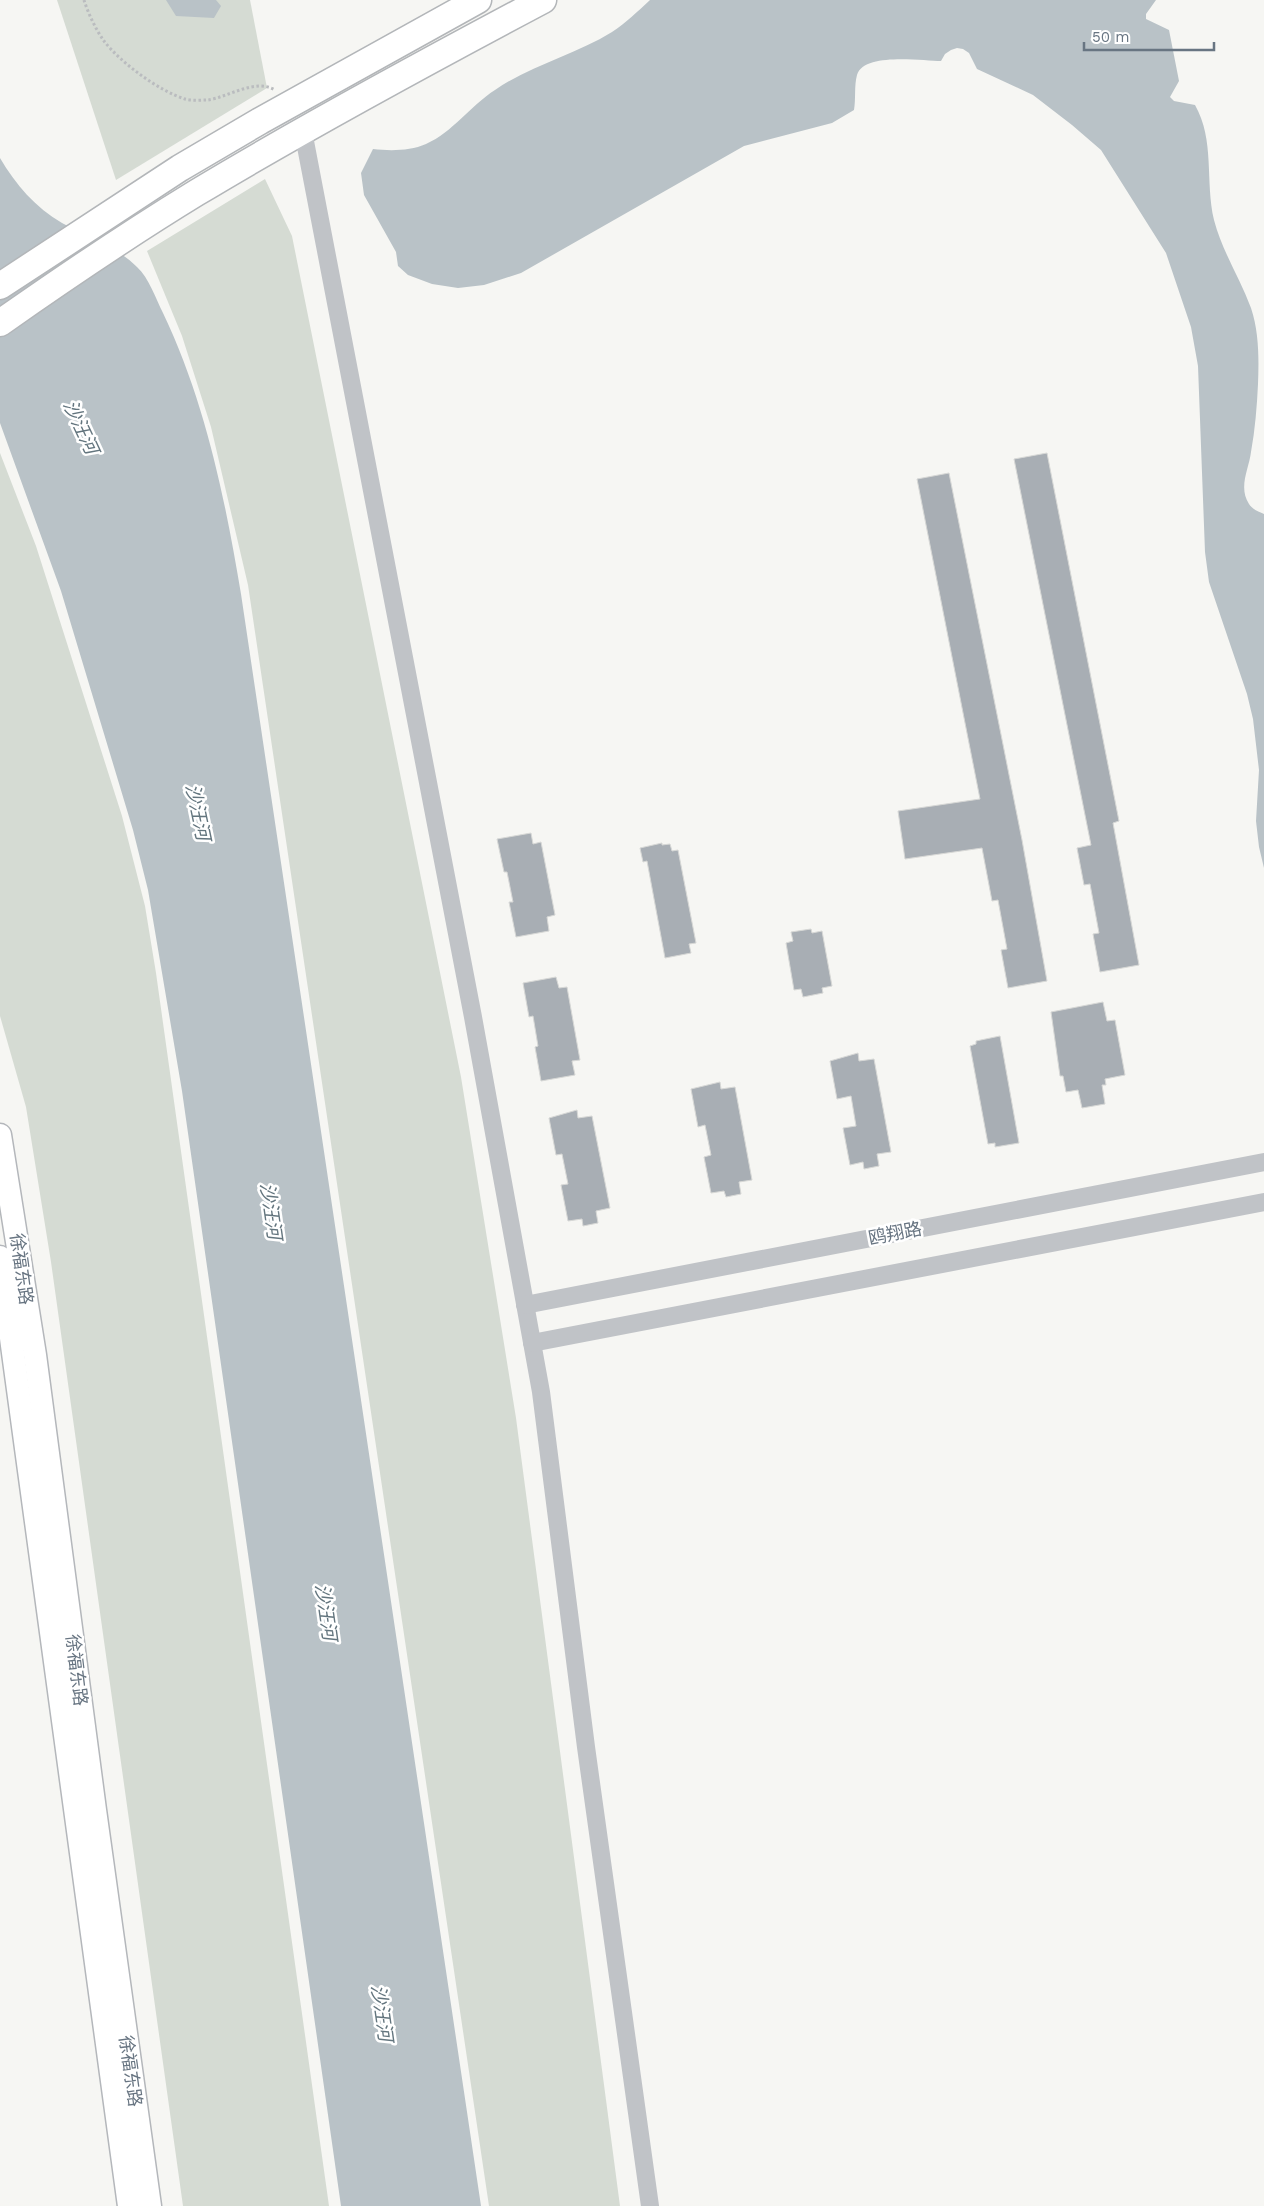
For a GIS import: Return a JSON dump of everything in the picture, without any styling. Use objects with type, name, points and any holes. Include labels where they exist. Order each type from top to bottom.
[{"type":"highway","points":[[0,286],[180,168],[294,102],[478,0]]},
{"type":"highway","points":[[0,323],[141,228],[196,194],[303,131],[543,0]]},
{"type":"main road","name":"徐福东路","points":[[0,1135],[35,1355],[150,2206]]},
{"type":"main road","name":"徐福东路","points":[[0,1257],[129,2206]]},
{"type":"street","points":[[303,131],[469,998],[541,1392],[588,1756],[650,2206]]},
{"type":"street","name":"鸥翔路","points":[[525,1304],[1264,1162]]},
{"type":"street","points":[[532,1342],[1264,1202]]},
{"type":"path","points":[[84,0],[104,40],[119,57],[166,92],[188,100],[210,100],[248,87],[271,88],[294,102]]},
{"type":"shaded area","points":[[57,0],[250,0],[267,88],[116,180]]},
{"type":"shaded area","points":[[265,179],[292,236],[461,1077],[516,1418],[620,2206],[489,2206],[248,585],[211,427],[182,336],[147,251]]},
{"type":"shaded area","points":[[0,453],[36,546],[122,816],[145,906],[156,973],[329,2206],[183,2206],[51,1262],[26,1107],[0,1016]]},
{"type":"water","points":[[166,0],[216,0],[221,6],[214,18],[176,16]]},
{"type":"water","points":[[650,0],[1156,0],[1146,14],[1146,19],[1169,30],[1179,81],[1170,97],[1174,101],[1195,105],[1201,118],[1207,146],[1211,205],[1214,220],[1222,243],[1251,308],[1257,336],[1258,384],[1256,409],[1244,491],[1249,504],[1264,514],[1264,868],[1256,821],[1259,770],[1253,719],[1247,694],[1209,582],[1205,552],[1198,366],[1191,327],[1166,253],[1101,150],[1033,95],[977,69],[969,53],[963,49],[951,50],[945,54],[941,61],[895,59],[870,63],[862,68],[857,75],[854,110],[832,123],[744,146],[521,273],[484,285],[458,288],[432,284],[408,275],[398,266],[396,252],[364,195],[361,173],[373,149],[407,149],[436,139],[495,90],[523,74],[612,32]]},
{"type":"water","name":"沙汪河","points":[[0,158],[20,186],[43,210],[62,223],[120,253],[137,267],[145,277],[178,346],[212,450],[241,594],[481,2206],[341,2206],[182,1091],[148,890],[133,830],[61,591],[0,423]]},
{"type":"building","points":[[1047,453],[1119,821],[1113,823],[1139,965],[1100,972],[1093,934],[1099,933],[1090,884],[1084,885],[1077,848],[1091,845],[1014,459]]},
{"type":"building","points":[[949,473],[1022,840],[1047,981],[1008,988],[1001,950],[1007,949],[998,900],[992,901],[982,848],[905,859],[898,811],[980,799],[917,479]]},
{"type":"building","points":[[531,833],[533,844],[541,842],[555,915],[547,917],[549,931],[516,937],[509,902],[513,902],[507,872],[504,872],[497,839]]},
{"type":"building","points":[[662,843],[662,845],[670,844],[672,851],[678,850],[696,943],[689,944],[691,953],[665,958],[647,861],[643,862],[640,848]]},
{"type":"building","points":[[811,929],[812,933],[822,931],[832,986],[822,988],[823,993],[803,997],[801,989],[794,990],[786,943],[793,941],[791,932]]},
{"type":"building","points":[[556,977],[559,988],[567,987],[580,1060],[572,1061],[575,1075],[541,1081],[535,1047],[538,1046],[533,1016],[529,1017],[523,983]]},
{"type":"building","points":[[1103,1002],[1107,1021],[1115,1020],[1125,1075],[1105,1079],[1106,1085],[1102,1085],[1105,1104],[1082,1108],[1078,1090],[1066,1092],[1063,1076],[1060,1076],[1051,1012]]},
{"type":"building","points":[[1000,1036],[1019,1143],[995,1147],[995,1143],[988,1144],[970,1046],[976,1044],[976,1041]]},
{"type":"building","points":[[858,1053],[859,1061],[874,1059],[891,1152],[877,1154],[879,1166],[864,1169],[863,1162],[850,1165],[843,1128],[856,1126],[851,1096],[837,1099],[830,1061]]},
{"type":"building","points":[[720,1082],[721,1089],[735,1087],[752,1180],[739,1182],[741,1194],[726,1197],[724,1191],[711,1193],[704,1157],[711,1155],[705,1125],[698,1127],[691,1089]]},
{"type":"building","points":[[577,1110],[578,1118],[592,1116],[610,1208],[596,1211],[598,1223],[583,1226],[582,1219],[568,1221],[561,1185],[568,1184],[562,1154],[556,1155],[549,1118]]}]
